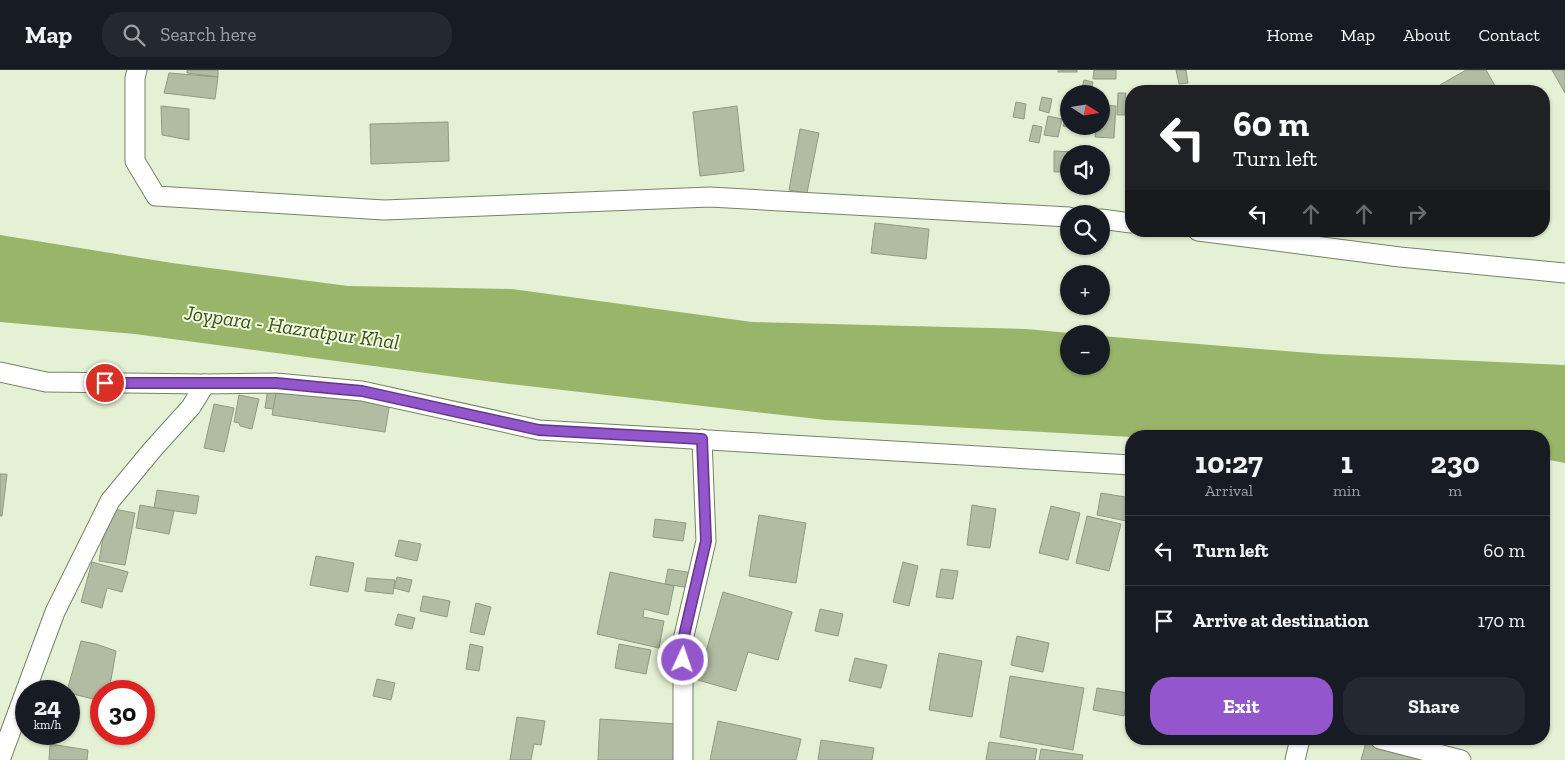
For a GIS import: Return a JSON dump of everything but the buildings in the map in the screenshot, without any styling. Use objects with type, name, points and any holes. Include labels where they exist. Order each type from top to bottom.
[{"type":"street","points":[[138,70],[135,78],[135,161],[156,196],[384,210],[710,197],[1060,217]]},
{"type":"street","points":[[1110,220],[1125,222]]},
{"type":"street","points":[[1245,237],[1400,257],[1565,274]]},
{"type":"street","points":[[0,372],[46,382],[276,383],[362,391],[539,430],[1125,464]]},
{"type":"street","points":[[0,760],[55,612],[110,501],[191,406],[205,384]]},
{"type":"street","points":[[683,760],[683,640],[706,541],[702,439]]},
{"type":"street","points":[[1295,760],[1299,745]]},
{"type":"street","points":[[1403,745],[1461,760]]},
{"type":"water","name":"Joypara - Hazratpur Khal","points":[[0,235],[172,263],[348,286],[512,289],[752,322],[1026,329],[1060,332],[1060,375],[1110,375],[1110,337],[1322,354],[1565,365],[1565,463],[1550,460],[1550,430],[1125,430],[1125,437],[826,420],[493,382],[135,334],[0,322]]},
{"type":"route","points":[[105,383],[276,383],[362,391],[539,430],[702,439],[706,541],[683,640],[683,660]]}]
